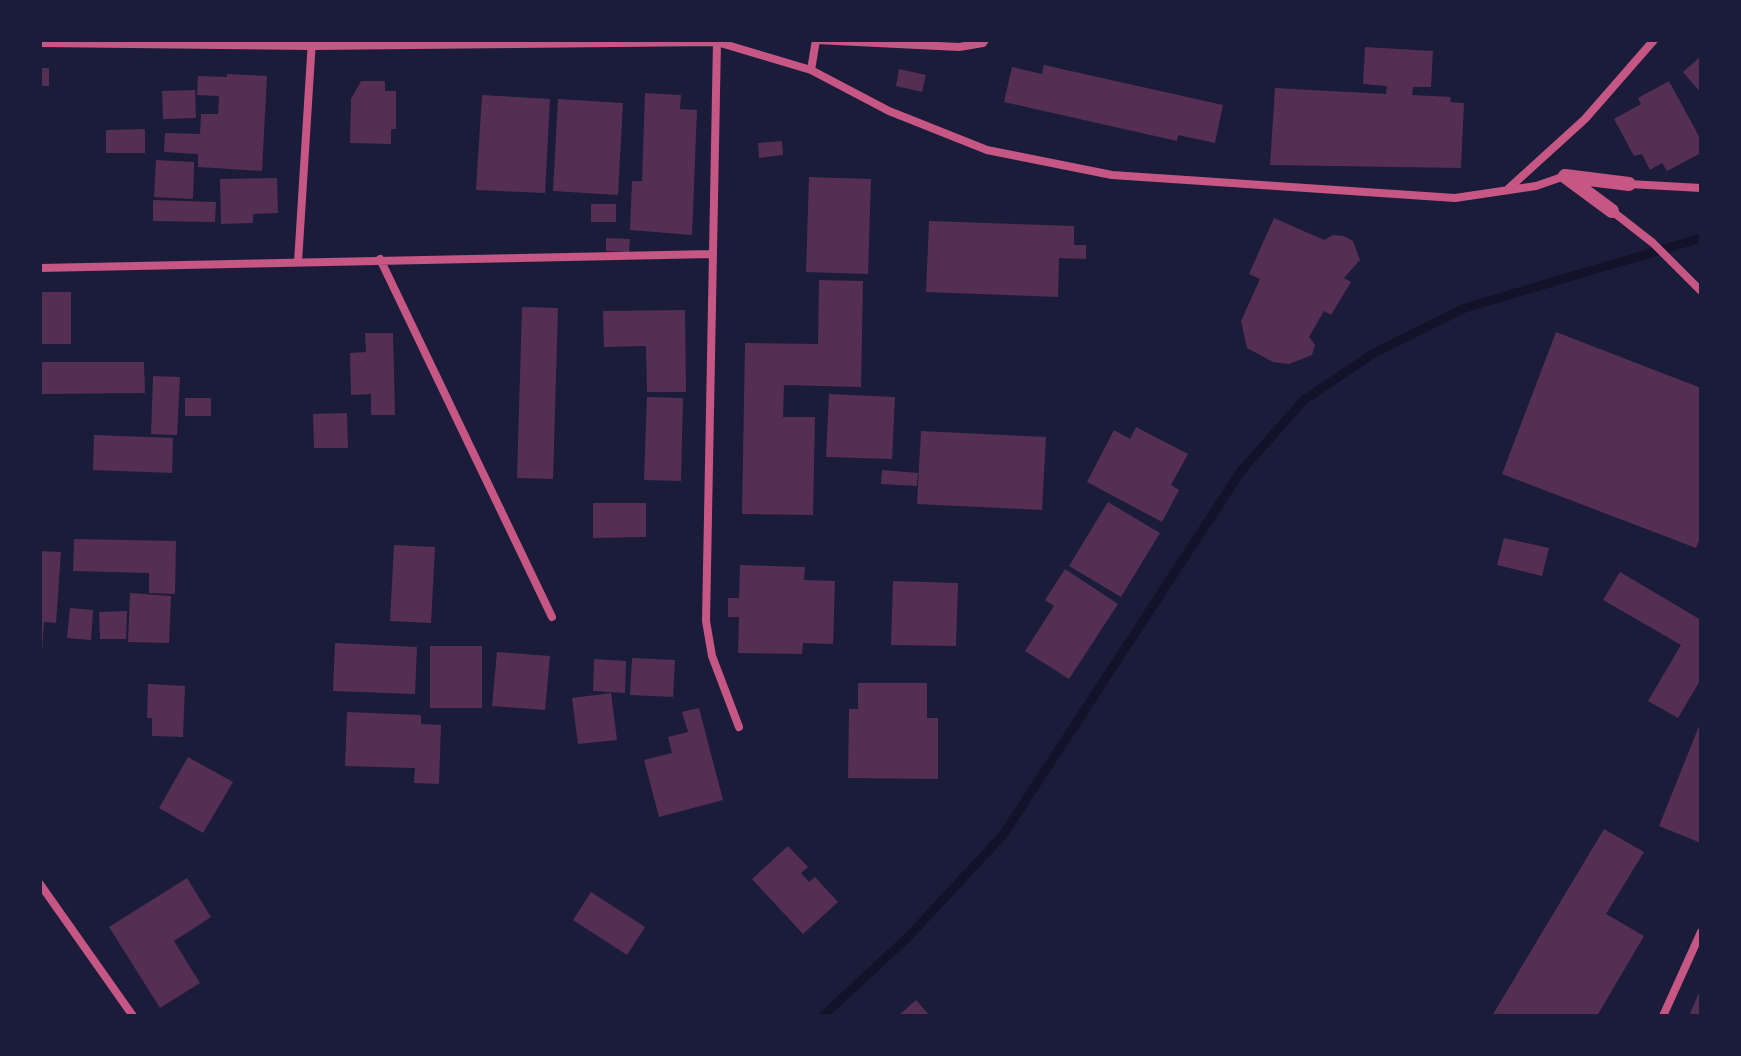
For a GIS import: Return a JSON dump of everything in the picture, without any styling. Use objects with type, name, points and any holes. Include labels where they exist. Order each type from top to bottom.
[{"type":"street","points":[[811,70],[816,40],[959,47],[985,40]]},
{"type":"street","points":[[1507,190],[1585,119],[1654,40]]},
{"type":"street","points":[[717,41],[706,621],[712,656],[739,727]]},
{"type":"street","points":[[40,43],[717,41],[811,70],[889,111],[987,150],[1112,175],[1455,198],[1565,176],[1701,188]]},
{"type":"street","points":[[298,262],[312,43]]},
{"type":"street","points":[[1565,176],[1653,243],[1701,291]]},
{"type":"street","points":[[40,268],[712,254]]},
{"type":"street","points":[[380,259],[552,617]]},
{"type":"street","points":[[40,884],[133,1016]]},
{"type":"street","points":[[1663,1016],[1701,932]]},
{"type":"building","points":[[1365,47],[1433,51],[1431,87],[1413,87],[1412,95],[1451,97],[1450,102],[1464,103],[1461,168],[1270,165],[1275,88],[1386,94],[1387,86],[1363,84]]},
{"type":"building","points":[[1701,56],[1701,93],[1683,72]]},
{"type":"building","points":[[1044,65],[1223,105],[1215,143],[1178,135],[1177,141],[1004,102],[1012,67],[1042,74]]},
{"type":"building","points":[[40,68],[49,68],[49,86],[40,86]]},
{"type":"building","points":[[899,69],[926,75],[922,92],[896,86]]},
{"type":"building","points":[[227,74],[267,76],[262,171],[198,167],[198,154],[164,152],[165,133],[200,134],[201,114],[218,114],[219,96],[197,95],[198,76],[227,77]]},
{"type":"building","points":[[361,81],[385,81],[385,91],[396,91],[396,129],[391,129],[391,144],[350,143],[351,99]]},
{"type":"building","points":[[1669,81],[1701,140],[1701,153],[1667,171],[1662,163],[1650,170],[1642,154],[1634,156],[1614,119],[1641,104],[1638,98]]},
{"type":"building","points":[[195,90],[196,118],[163,119],[162,91]]},
{"type":"building","points":[[645,93],[681,95],[680,109],[697,110],[692,235],[630,230],[632,181],[642,181]]},
{"type":"building","points":[[482,95],[550,99],[545,193],[476,190]]},
{"type":"building","points":[[558,99],[623,103],[618,195],[553,191]]},
{"type":"building","points":[[145,129],[145,153],[106,153],[106,130]]},
{"type":"building","points":[[782,141],[783,155],[759,158],[758,143]]},
{"type":"building","points":[[156,160],[194,162],[193,199],[154,197]]},
{"type":"building","points":[[809,177],[871,179],[868,274],[806,272]]},
{"type":"building","points":[[277,178],[278,213],[253,214],[253,223],[221,224],[220,179]]},
{"type":"building","points":[[153,200],[216,202],[215,222],[153,221]]},
{"type":"building","points":[[591,204],[616,204],[616,222],[591,222]]},
{"type":"building","points":[[1274,218],[1324,240],[1333,235],[1344,236],[1353,241],[1360,260],[1344,278],[1351,282],[1331,315],[1324,311],[1309,337],[1315,345],[1312,355],[1289,364],[1273,362],[1247,348],[1241,321],[1260,279],[1249,274]]},
{"type":"building","points":[[929,221],[1074,226],[1074,245],[1086,245],[1086,259],[1059,258],[1058,297],[926,292]]},
{"type":"building","points":[[606,238],[630,239],[629,252],[606,251]]},
{"type":"building","points":[[819,280],[863,281],[861,387],[784,385],[783,417],[815,417],[813,515],[742,514],[745,343],[818,344]]},
{"type":"building","points":[[40,292],[71,292],[71,344],[40,344]]},
{"type":"building","points":[[522,307],[558,308],[553,479],[517,478]]},
{"type":"building","points":[[685,310],[686,392],[647,392],[646,346],[604,347],[603,311]]},
{"type":"building","points":[[1556,332],[1701,388],[1701,535],[1696,548],[1502,474]]},
{"type":"building","points":[[365,333],[393,333],[395,415],[371,415],[371,394],[351,395],[350,353],[366,352]]},
{"type":"building","points":[[40,362],[144,362],[145,393],[40,394]]},
{"type":"building","points":[[153,376],[180,377],[177,435],[151,434]]},
{"type":"building","points":[[829,394],[895,397],[892,459],[826,457]]},
{"type":"building","points":[[647,397],[683,398],[681,481],[644,480]]},
{"type":"building","points":[[185,398],[211,398],[211,416],[185,416]]},
{"type":"building","points":[[347,413],[348,448],[314,448],[313,414]]},
{"type":"building","points":[[1136,427],[1188,454],[1171,485],[1179,490],[1162,522],[1087,482],[1114,430],[1130,439]]},
{"type":"building","points":[[921,431],[1046,437],[1042,510],[917,504]]},
{"type":"building","points":[[94,435],[173,438],[172,473],[93,470]]},
{"type":"building","points":[[882,470],[918,473],[917,486],[881,484]]},
{"type":"building","points":[[1108,502],[1160,533],[1121,597],[1069,566]]},
{"type":"building","points":[[593,503],[646,503],[646,537],[593,538]]},
{"type":"building","points":[[1504,538],[1549,548],[1542,576],[1497,565]]},
{"type":"building","points":[[74,539],[176,541],[175,594],[149,593],[149,573],[73,571]]},
{"type":"building","points":[[394,545],[435,547],[431,623],[390,621]]},
{"type":"building","points":[[40,551],[61,552],[56,623],[44,622],[42,652]]},
{"type":"building","points":[[740,565],[805,567],[804,580],[835,581],[833,644],[803,643],[802,654],[738,653],[739,617],[728,617],[728,598],[739,598]]},
{"type":"building","points":[[1065,569],[1118,604],[1069,679],[1025,651],[1054,606],[1045,600]]},
{"type":"building","points":[[1620,572],[1701,620],[1701,679],[1678,718],[1648,701],[1681,645],[1603,600]]},
{"type":"building","points":[[893,581],[958,583],[956,646],[891,645]]},
{"type":"building","points":[[130,593],[171,596],[169,643],[128,642]]},
{"type":"building","points":[[70,608],[93,610],[91,640],[67,638]]},
{"type":"building","points":[[127,611],[126,639],[100,639],[99,612]]},
{"type":"building","points":[[335,643],[417,647],[415,694],[333,691]]},
{"type":"building","points":[[430,646],[482,646],[482,708],[430,708]]},
{"type":"building","points":[[497,652],[550,656],[545,710],[492,706]]},
{"type":"building","points":[[632,658],[675,660],[673,697],[630,695]]},
{"type":"building","points":[[594,659],[626,661],[625,693],[593,691]]},
{"type":"building","points":[[858,683],[927,683],[927,718],[938,718],[938,779],[848,778],[849,709],[858,709]]},
{"type":"building","points":[[148,684],[185,686],[183,737],[152,736],[152,718],[147,718]]},
{"type":"building","points":[[611,693],[617,740],[578,744],[572,698]]},
{"type":"building","points":[[699,708],[723,800],[659,817],[644,760],[672,753],[668,737],[688,732],[682,712]]},
{"type":"building","points":[[347,712],[421,715],[421,724],[441,725],[439,784],[414,783],[415,768],[345,766]]},
{"type":"building","points":[[1701,721],[1701,843],[1659,826]]},
{"type":"building","points":[[188,757],[233,782],[203,833],[159,808]]},
{"type":"building","points":[[1604,829],[1644,852],[1606,914],[1644,936],[1597,1016],[1492,1016]]},
{"type":"building","points":[[788,846],[808,867],[801,873],[809,882],[815,877],[838,902],[803,934],[752,879]]},
{"type":"building","points":[[187,878],[211,917],[174,941],[200,983],[160,1008],[109,927]]},
{"type":"building","points":[[591,892],[645,927],[627,955],[573,920]]},
{"type":"building","points":[[1701,988],[1701,1016],[1689,1016]]},
{"type":"building","points":[[916,1000],[930,1016],[898,1016]]},
{"type":"waterway","points":[[823,1016],[909,936],[1003,835],[1241,471],[1304,400],[1374,353],[1465,308],[1701,238]]}]
